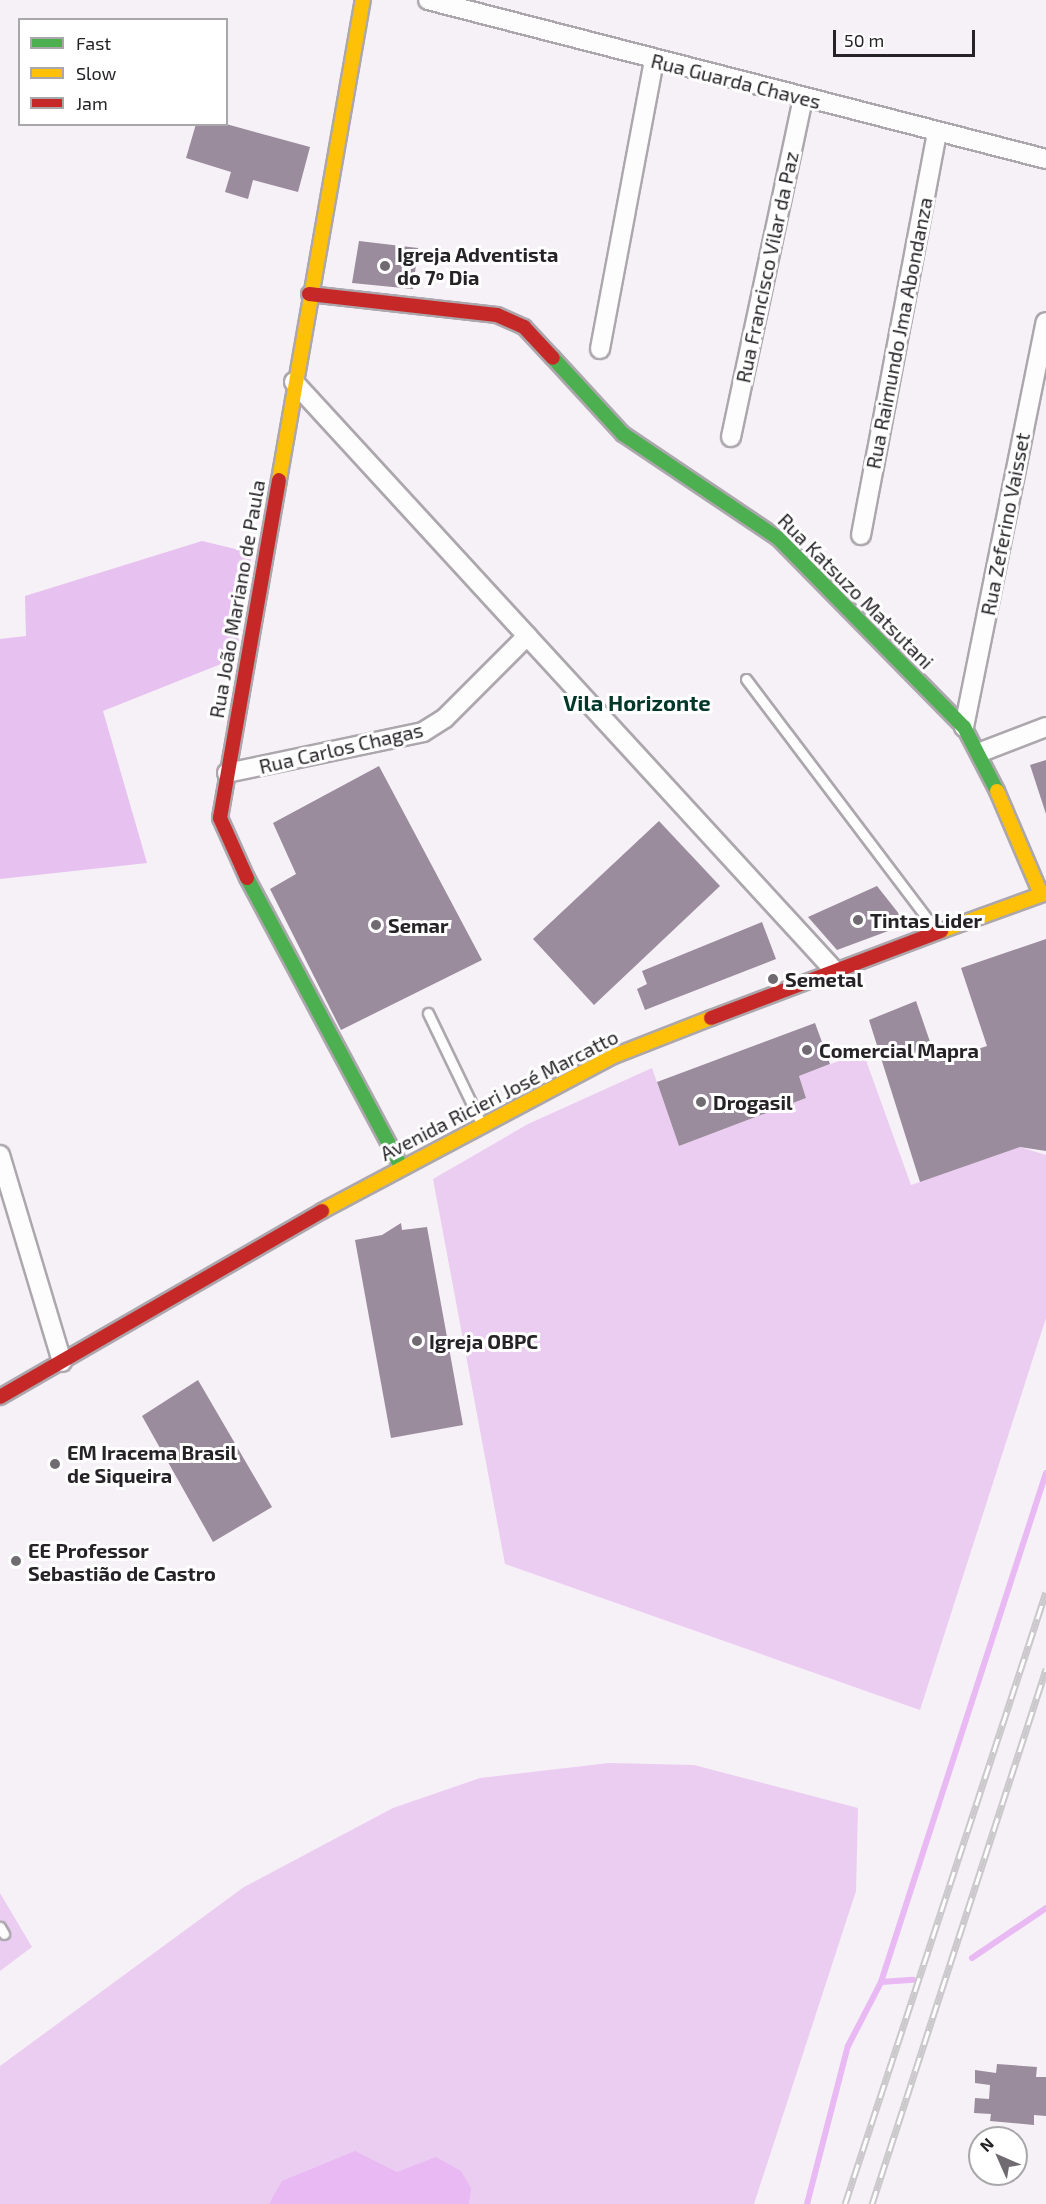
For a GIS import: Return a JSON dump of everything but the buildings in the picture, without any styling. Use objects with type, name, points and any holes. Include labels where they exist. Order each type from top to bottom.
[{"type":"street","name":"Rua João Mariano de Paula","points":[[363,0],[309,294],[220,818],[227,841],[401,1166]]},
{"type":"street","name":"Rua Guarda Chaves","points":[[428,0],[1046,159]]},
{"type":"street","points":[[600,349],[654,60]]},
{"type":"street","name":"Rua Francisco Vilar da Paz","points":[[731,437],[803,98]]},
{"type":"street","name":"Rua Raimundo Jma Abondanza","points":[[861,535],[938,132]]},
{"type":"street","name":"Rua Katsuzo Matsutani","points":[[309,294],[497,315],[524,327],[623,434],[778,538],[964,727],[981,752],[1043,893]]},
{"type":"street","name":"Rua Zeferino Vaisset","points":[[964,727],[1046,322]]},
{"type":"street","points":[[294,382],[833,969]]},
{"type":"street","name":"Rua Carlos Chagas","points":[[227,773],[423,732],[445,718],[527,636]]},
{"type":"street","points":[[981,752],[1046,727]]},
{"type":"street","name":"Avenida Ricieri José Marcatto","points":[[0,1397],[401,1166],[481,1123],[652,1039],[833,969],[1043,893]]},
{"type":"street","points":[[0,1155],[62,1362]]},
{"type":"lane","points":[[746,679],[937,932]]},
{"type":"lane","points":[[428,1013],[481,1123]]},
{"type":"shaded area","points":[[202,541],[252,553],[236,658],[103,711],[147,863],[0,879],[0,639],[26,636],[25,596]]},
{"type":"shaded area","points":[[863,1052],[911,1185],[1020,1147],[1046,1155],[1046,1318],[920,1710],[505,1564],[433,1179],[528,1124],[652,1068],[679,1146],[806,1098],[799,1076]]},
{"type":"shaded area","points":[[609,1763],[694,1765],[858,1808],[856,1891],[754,2204],[0,2204],[0,2066],[244,1887],[393,1808],[480,1778]]},
{"type":"shaded area","points":[[0,1893],[32,1947],[0,1971]]},
{"type":"shaded area","points":[[355,2151],[397,2172],[436,2157],[461,2171],[471,2188],[469,2204],[269,2204],[282,2181]]},
{"type":"waterway","points":[[807,2204],[848,2046],[881,1982],[1046,1473]]},
{"type":"waterway","points":[[972,1958],[1046,1908]]},
{"type":"waterway","points":[[881,1982],[913,1980]]},
{"type":"railway","points":[[845,2204],[1046,1592]]},
{"type":"railway","points":[[872,2204],[1046,1669]]},
{"type":"traffic: fast","points":[[553,358],[623,434],[778,538],[964,727],[997,791]]},
{"type":"traffic: fast","points":[[247,878],[401,1166]]},
{"type":"traffic: slow","points":[[279,480],[363,0]]},
{"type":"traffic: slow","points":[[997,791],[1041,894]]},
{"type":"traffic: slow","points":[[941,931],[1046,893]]},
{"type":"traffic: slow","points":[[322,1211],[614,1056],[711,1018]]},
{"type":"traffic: jam","points":[[309,294],[497,315],[524,327],[553,358]]},
{"type":"traffic: jam","points":[[247,878],[220,818],[279,480]]},
{"type":"traffic: jam","points":[[711,1018],[941,931]]},
{"type":"traffic: jam","points":[[0,1397],[322,1211]]},
{"type":"place","name":"Igreja Adventista do 7º Dia","points":[[385,266]]},
{"type":"place","name":"Tintas Lider","points":[[858,920]]},
{"type":"place","name":"Semar","points":[[376,925]]},
{"type":"place","name":"Semetal","points":[[773,979]]},
{"type":"place","name":"Comercial Mapra","points":[[807,1050]]},
{"type":"place","name":"Drogasil","points":[[701,1102]]},
{"type":"place","name":"Igreja OBPC","points":[[417,1341]]},
{"type":"place","name":"EM Iracema Brasil de Siqueira","points":[[55,1464]]},
{"type":"place","name":"EE Professor Sebastião de Castro","points":[[16,1561]]},
{"type":"district","name":"Vila Horizonte","points":[[637,703]]}]
